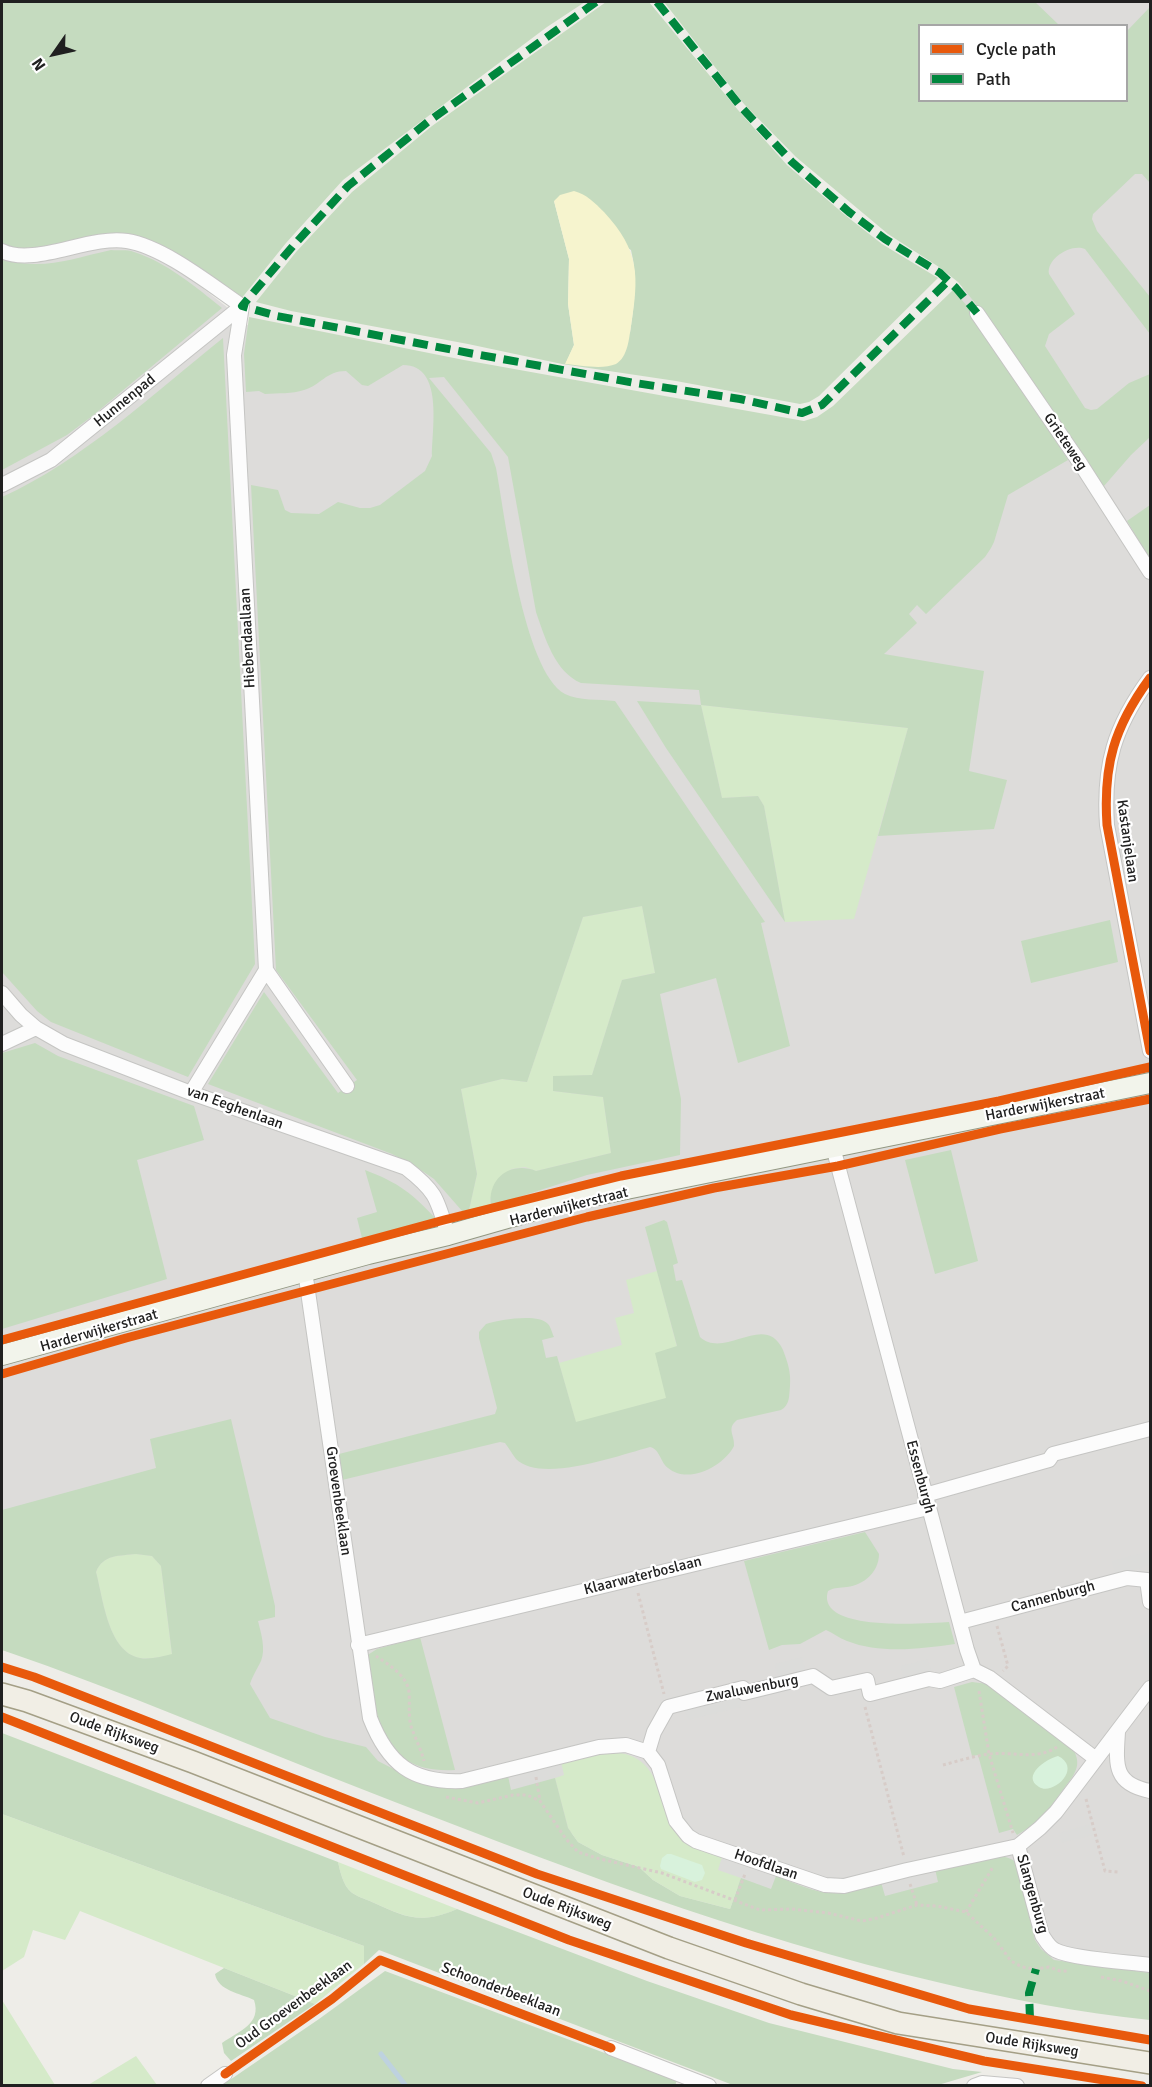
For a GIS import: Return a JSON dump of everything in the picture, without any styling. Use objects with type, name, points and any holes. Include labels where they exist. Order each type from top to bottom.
[{"type":"main road","name":"Harderwijkerstraat","points":[[2,1355],[567,1201],[1150,1083]]},
{"type":"main road","name":"Oude Rijksweg","points":[[2,1694],[193,1762],[669,1948],[801,1994],[898,2023],[1150,2063]]},
{"type":"street","points":[[2,251],[12,256],[51,252],[94,242],[127,241],[156,251],[242,306]]},
{"type":"street","name":"Hunnenpad","points":[[2,485],[51,460],[242,306]]},
{"type":"street","name":"Hiebendaallaan","points":[[242,306],[234,355],[266,970]]},
{"type":"street","name":"Grieteweg","points":[[977,313],[1080,463],[1150,572]]},
{"type":"street","name":"Kastanjelaan","points":[[1150,678],[1126,713],[1117,736],[1108,766],[1105,796],[1107,825],[1150,1051]]},
{"type":"street","points":[[191,1093],[266,970],[347,1086]]},
{"type":"street","name":"van Eeghenlaan","points":[[2,993],[21,1016],[36,1028],[64,1044],[191,1093],[406,1168],[427,1184],[435,1196],[448,1235]]},
{"type":"street","points":[[2,1044],[36,1028]]},
{"type":"street","name":"Essenburgh","points":[[833,1147],[974,1670]]},
{"type":"street","name":"Groevenbeeklaan","points":[[305,1271],[358,1646],[370,1718],[379,1741],[390,1756],[405,1769],[426,1778],[445,1782],[462,1781],[533,1763]]},
{"type":"street","name":"Klaarwaterboslaan","points":[[358,1646],[634,1578],[927,1501],[1050,1460],[1053,1454],[1150,1429]]},
{"type":"street","name":"Cannenburgh","points":[[960,1622],[1127,1578],[1149,1578],[1150,1602]]},
{"type":"street","points":[[858,1682],[867,1680],[870,1694],[929,1679],[940,1681],[974,1670],[995,1682],[1096,1759]]},
{"type":"street","name":"Zwaluwenburg","points":[[668,1707],[743,1688],[744,1693],[813,1676],[831,1689],[858,1682]]},
{"type":"street","name":"Hoofdlaan","points":[[648,1752],[658,1765],[672,1811],[681,1829],[696,1841],[825,1885],[844,1886],[1011,1847],[1041,1828],[1150,1688]]},
{"type":"street","points":[[533,1763],[599,1747],[617,1745],[648,1752],[654,1732],[668,1707]]},
{"type":"street","points":[[1118,1731],[1116,1759],[1121,1774],[1135,1788],[1150,1791]]},
{"type":"street","name":"Slangenburg","points":[[1011,1847],[1042,1935],[1048,1945],[1057,1951],[1077,1956],[1150,1965]]},
{"type":"street","points":[[611,2048],[709,2085]]},
{"type":"street","points":[[208,2085],[225,2074]]},
{"type":"street","points":[[974,2085],[982,2083],[1017,2085]]},
{"type":"path","points":[[634,1578],[668,1707]]},
{"type":"path","points":[[993,1613],[1008,1666],[995,1682]]},
{"type":"path","points":[[966,1912],[1011,1847],[1009,1825],[989,1754],[979,1686],[974,1670]]},
{"type":"path","points":[[858,1682],[917,1905]]},
{"type":"path","points":[[943,1765],[989,1754],[1029,1756],[1052,1750],[1067,1737]]},
{"type":"path","points":[[533,1763],[540,1801]]},
{"type":"path","points":[[1080,1780],[1105,1871],[1118,1872]]},
{"type":"path","points":[[735,1900],[750,1860]]},
{"type":"shaded area","points":[[942,2],[1150,2],[1150,1994],[694,1876],[236,1714],[2,1650],[2,255],[99,247],[129,248],[156,257],[183,273],[232,311],[243,324],[804,428],[832,417],[956,297],[990,248],[1124,102],[1128,102],[1128,24],[965,24]]},
{"type":"shaded area","points":[[1149,1551],[1150,1565],[1116,1575],[1112,1561]]},
{"type":"shaded area","points":[[1150,1632],[1150,1663],[1146,1664],[1139,1636]]},
{"type":"shaded area","points":[[802,1657],[805,1670],[778,1677],[775,1664]]},
{"type":"shaded area","points":[[928,1659],[931,1672],[904,1679],[901,1666]]},
{"type":"shaded area","points":[[738,1694],[741,1707],[688,1720],[684,1707]]},
{"type":"shaded area","points":[[561,1762],[565,1775],[511,1790],[508,1776]]},
{"type":"shaded area","points":[[1090,1824],[1093,1835],[1062,1843],[1059,1833]]},
{"type":"shaded area","points":[[722,1857],[776,1876],[771,1889],[718,1870]]},
{"type":"shaded area","points":[[935,1869],[938,1882],[885,1896],[881,1882]]},
{"type":"green space","points":[[2,2],[585,2],[547,27],[343,180],[286,243],[241,299],[129,235],[94,235],[53,246],[13,249],[2,243]]},
{"type":"green space","points":[[606,2],[649,2],[738,110],[787,165],[882,244],[938,278],[819,396],[800,404],[676,381],[562,364],[291,311],[256,302],[296,252],[352,192],[432,126]],"holes":[[[554,201],[631,250],[635,281],[630,333],[566,363],[574,345],[568,304],[569,259]]]},
{"type":"green space","points":[[664,2],[1035,2],[1058,24],[918,24],[918,102],[1128,102],[1128,30],[1150,7],[1150,183],[1142,174],[1135,174],[1093,214],[1092,219],[1097,231],[1150,297],[1150,334],[1085,249],[1073,248],[1055,258],[1049,268],[1049,274],[1075,314],[1049,334],[1045,346],[1085,408],[1091,410],[1097,409],[1129,383],[1150,374],[1150,437],[1104,486],[1076,455],[980,309],[958,282],[888,234],[796,157],[744,104]]},
{"type":"green space","points":[[111,250],[131,251],[158,262],[222,308],[67,435],[2,470],[2,259],[44,264]]},
{"type":"green space","points":[[953,290],[976,316],[1068,460],[1008,495],[994,542],[985,557],[926,614],[917,605],[909,614],[917,623],[884,654],[984,671],[969,771],[1007,780],[994,829],[878,836],[908,728],[701,705],[699,690],[581,683],[564,671],[552,653],[536,612],[508,457],[444,377],[429,378],[491,453],[496,468],[518,590],[527,625],[538,656],[550,680],[565,694],[571,696],[615,701],[765,922],[761,923],[790,1046],[738,1063],[716,978],[660,994],[681,1099],[680,1155],[587,1175],[491,1206],[493,1187],[503,1174],[510,1170],[527,1168],[536,1171],[611,1153],[603,1097],[553,1091],[553,1076],[592,1075],[622,980],[655,973],[642,906],[583,917],[527,1082],[502,1079],[461,1089],[477,1174],[469,1210],[463,1212],[434,1179],[392,1154],[208,1084],[264,992],[338,1093],[357,1080],[276,970],[251,485],[278,490],[285,510],[291,513],[319,514],[338,502],[360,508],[370,508],[380,505],[425,471],[432,456],[433,400],[425,375],[416,368],[403,365],[368,386],[362,385],[346,371],[333,373],[310,388],[290,393],[246,392],[244,354],[249,317],[464,360],[804,421],[817,417],[833,406]]},
{"type":"green space","points":[[223,338],[255,964],[188,1077],[51,1022],[37,1011],[2,972],[2,497],[61,465],[117,425]]},
{"type":"green space","points":[[1150,505],[1150,559],[1127,521]]},
{"type":"green space","points":[[637,701],[701,705],[722,798],[758,796],[764,806],[785,922],[666,748]]},
{"type":"green space","points":[[701,705],[908,728],[854,919],[785,922],[764,806],[758,796],[722,798]]},
{"type":"green space","points":[[642,906],[655,973],[622,980],[592,1075],[553,1077],[553,1091],[603,1097],[611,1153],[536,1171],[525,1167],[511,1169],[490,1199],[491,1206],[469,1210],[477,1174],[461,1089],[502,1079],[527,1082],[583,917]]},
{"type":"green space","points":[[1110,920],[1118,962],[1031,983],[1021,941]]},
{"type":"green space","points":[[35,1043],[58,1056],[194,1106],[204,1140],[137,1160],[167,1279],[2,1329],[2,1053]]},
{"type":"green space","points":[[951,1150],[978,1261],[935,1274],[905,1160]]},
{"type":"green space","points":[[365,1170],[387,1179],[404,1190],[420,1202],[436,1219],[362,1238],[357,1218],[377,1212]]},
{"type":"green space","points":[[664,1220],[667,1222],[678,1263],[673,1265],[676,1281],[682,1280],[700,1337],[710,1343],[721,1343],[755,1335],[766,1335],[775,1339],[783,1350],[789,1368],[790,1386],[786,1406],[781,1410],[737,1420],[731,1429],[734,1446],[722,1460],[705,1471],[685,1475],[668,1468],[656,1450],[650,1447],[601,1461],[543,1469],[528,1466],[516,1459],[505,1443],[500,1442],[342,1480],[339,1454],[495,1414],[497,1408],[479,1338],[479,1332],[486,1324],[492,1322],[527,1318],[548,1324],[554,1337],[542,1340],[546,1358],[557,1356],[576,1422],[666,1398],[655,1353],[677,1346],[645,1227]]},
{"type":"green space","points":[[657,1271],[677,1347],[667,1398],[576,1423],[559,1363],[622,1345],[615,1318],[634,1313],[626,1280]]},
{"type":"green space","points":[[231,1419],[275,1606],[275,1617],[258,1621],[263,1651],[261,1661],[250,1684],[270,1718],[325,1737],[366,1747],[378,1761],[417,1781],[452,1788],[508,1776],[511,1790],[555,1778],[568,1828],[578,1842],[602,1855],[639,1867],[653,1880],[680,1896],[730,1909],[741,1878],[771,1889],[776,1876],[807,1888],[832,1893],[850,1891],[881,1882],[885,1896],[938,1882],[935,1869],[978,1858],[1001,1856],[1010,1858],[1016,1863],[1035,1940],[1041,1949],[1054,1960],[1150,1973],[1150,2020],[1098,2014],[993,1995],[866,1964],[719,1921],[502,1843],[2,1650],[2,1510],[156,1468],[150,1439]],"holes":[[[136,1554],[152,1556],[161,1566],[172,1654],[156,1658],[140,1658],[129,1654],[114,1635],[96,1572],[103,1562],[113,1557]]]},
{"type":"green space","points":[[865,1532],[879,1554],[873,1572],[859,1584],[828,1591],[829,1604],[838,1614],[855,1620],[875,1623],[949,1622],[955,1644],[914,1649],[873,1648],[847,1641],[826,1630],[800,1644],[782,1645],[769,1650],[744,1561]]},
{"type":"green space","points":[[136,1554],[152,1556],[161,1566],[172,1655],[140,1658],[129,1654],[114,1635],[109,1622],[96,1572],[99,1566],[108,1559]]},
{"type":"green space","points":[[420,1637],[455,1770],[430,1769],[410,1762],[396,1751],[386,1737],[379,1719],[366,1656],[377,1649]]},
{"type":"green space","points":[[972,1682],[988,1684],[1074,1751],[1077,1758],[1077,1767],[1073,1776],[1041,1820],[1017,1835],[1013,1829],[999,1833],[978,1755],[972,1756],[954,1687]]},
{"type":"green space","points":[[2,1733],[338,1862],[344,1882],[351,1892],[394,1912],[423,1918],[457,1909],[647,1981],[769,2023],[953,2069],[982,2072],[938,2085],[733,2085],[379,1950],[364,1964],[364,1946],[2,1814]]},
{"type":"green space","points":[[613,1752],[626,1754],[644,1764],[655,1781],[671,1824],[681,1838],[722,1857],[718,1870],[741,1878],[730,1909],[680,1896],[653,1880],[639,1867],[602,1855],[578,1842],[568,1828],[555,1778],[564,1775],[561,1762]]},
{"type":"green space","points":[[1058,1756],[1065,1761],[1068,1767],[1067,1773],[1058,1784],[1051,1788],[1039,1787],[1034,1783],[1033,1778],[1037,1768]]},
{"type":"green space","points":[[2,1814],[364,1946],[364,1964],[315,2004],[80,1911],[65,1940],[33,1930],[24,1957],[2,1971]]},
{"type":"green space","points":[[667,1854],[702,1865],[705,1873],[702,1880],[695,1882],[661,1869],[662,1858]]},
{"type":"green space","points":[[338,1862],[457,1909],[423,1918],[394,1912],[351,1892],[344,1882]]},
{"type":"green space","points":[[224,1968],[315,2004],[231,2061],[224,2053],[222,2043],[252,2021],[256,2008],[254,2000],[230,1991],[220,1984],[215,1974]]},
{"type":"green space","points":[[385,1971],[677,2080],[675,2086],[221,2086]]},
{"type":"green space","points":[[2,2000],[55,2085],[2,2085]]},
{"type":"green space","points":[[136,2056],[157,2085],[88,2085]]},
{"type":"sand","points":[[574,191],[594,202],[616,226],[625,239],[634,265],[635,293],[629,341],[620,361],[610,366],[565,364],[574,345],[568,304],[569,259],[554,201],[560,195]]},
{"type":"waterway","points":[[381,2054],[406,2086]]},
{"type":"marked path","points":[[596,2],[429,121],[348,186],[242,306],[277,316],[469,353],[740,399],[802,413],[822,405],[948,281]]},
{"type":"marked path","points":[[657,2],[741,107],[792,162],[849,212],[885,239],[940,273],[977,313]]},
{"type":"marked path","points":[[1030,2019],[1029,1993],[1036,1969]]},
{"type":"cycle path","points":[[1150,678],[1128,713],[1114,747],[1109,765],[1106,803],[1107,825],[1150,1051]]},
{"type":"cycle path","points":[[2,1340],[444,1220],[621,1176],[999,1101],[1150,1067]]},
{"type":"cycle path","points":[[2,1374],[126,1338],[587,1217],[714,1188],[838,1166],[1000,1129],[1150,1099]]},
{"type":"cycle path","points":[[2,1667],[34,1677],[537,1874],[746,1943],[969,2009],[1150,2040]]},
{"type":"cycle path","points":[[2,1717],[569,1940],[791,2015],[984,2061],[1142,2086]]},
{"type":"cycle path","name":"Schoonderbeeklaan","points":[[225,2074],[332,1999],[380,1960],[611,2048]]}]
